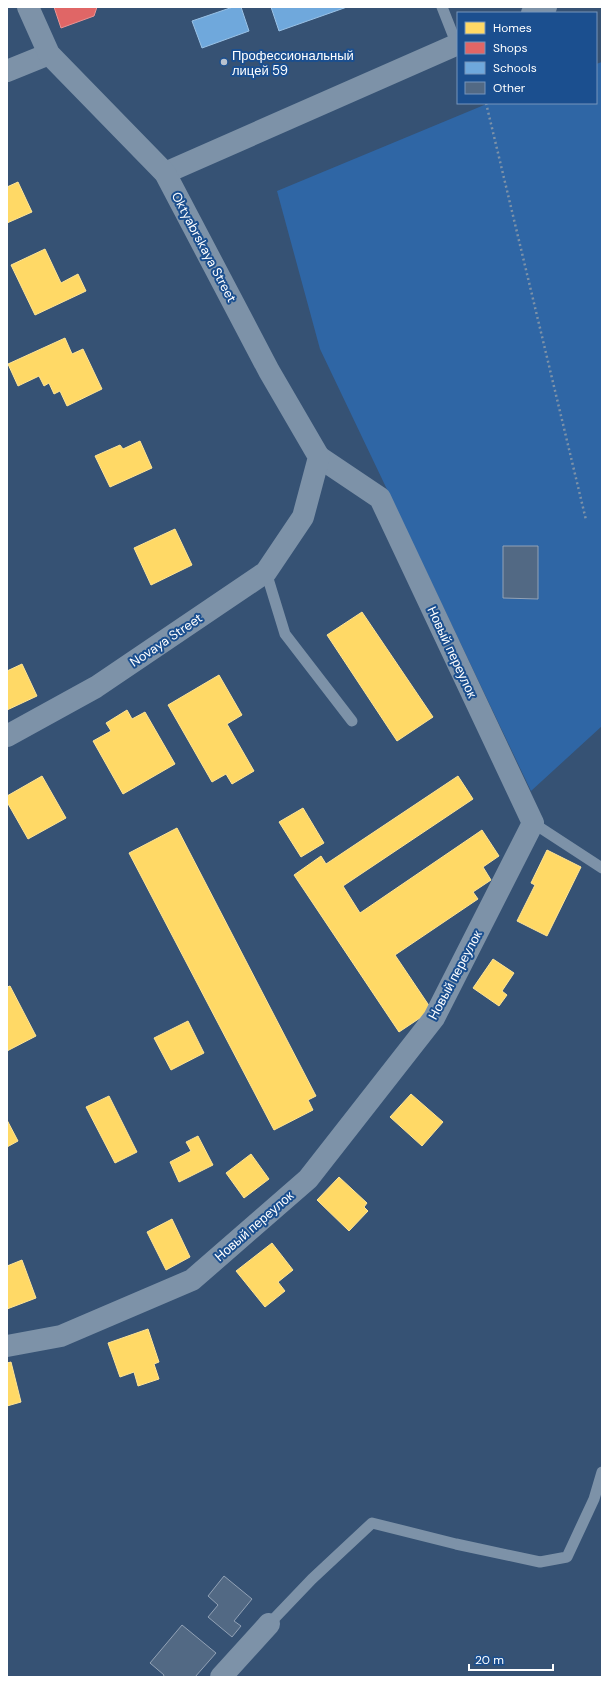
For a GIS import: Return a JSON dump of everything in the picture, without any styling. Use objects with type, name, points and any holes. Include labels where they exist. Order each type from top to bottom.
[{"type":"street","name":"Oktyabrskaya Street","points":[[28,7],[49,54],[165,173],[269,371],[319,457]]},
{"type":"street","points":[[534,12],[546,7]]},
{"type":"street","points":[[165,173],[457,45]]},
{"type":"street","points":[[7,71],[49,54]]},
{"type":"street","name":"Novaya Street","points":[[7,736],[96,687],[266,572],[303,517],[319,457]]},
{"type":"street","name":"Новый переулок","points":[[7,1346],[60,1336],[192,1280],[308,1179],[434,1018],[533,823],[380,498],[319,457]]},
{"type":"street","points":[[221,1677],[269,1624]]},
{"type":"lane","points":[[442,7],[457,43]]},
{"type":"lane","points":[[266,572],[285,634],[352,721]]},
{"type":"lane","points":[[533,823],[602,868]]},
{"type":"lane","points":[[269,1624],[312,1579],[372,1523],[456,1544],[540,1562],[567,1557],[594,1500],[602,1472]]},
{"type":"path","points":[[486,104],[586,520]]},
{"type":"shaded area","points":[[602,62],[602,726],[531,791],[320,349],[277,191],[487,104],[597,104],[597,64]]},
{"type":"building: Homes","points":[[18,182],[32,212],[7,223],[7,187]]},
{"type":"building: Homes","points":[[45,249],[61,283],[78,274],[86,291],[35,315],[11,265]]},
{"type":"building: Homes","points":[[65,338],[72,354],[83,349],[102,389],[67,406],[60,391],[54,394],[49,383],[44,386],[39,376],[18,386],[8,364]]},
{"type":"building: Homes","points":[[140,441],[152,468],[110,487],[95,456],[120,445],[123,449]]},
{"type":"building: Homes","points":[[175,529],[192,565],[151,585],[134,548]]},
{"type":"building: Homes","points":[[362,612],[433,717],[397,741],[327,635]]},
{"type":"building: Homes","points":[[22,664],[37,696],[7,710],[7,671]]},
{"type":"building: Homes","points":[[219,675],[242,715],[227,724],[254,771],[232,784],[226,774],[212,782],[168,705]]},
{"type":"building: Homes","points":[[127,710],[132,719],[145,712],[175,764],[123,794],[93,741],[111,731],[106,723]]},
{"type":"building: Homes","points":[[42,776],[66,818],[28,839],[7,802],[7,796]]},
{"type":"building: Homes","points":[[458,776],[473,799],[343,886],[360,913],[482,830],[499,856],[483,867],[491,880],[473,892],[478,899],[395,955],[432,1010],[399,1032],[294,875],[321,856],[326,864]]},
{"type":"building: Homes","points":[[303,808],[324,843],[301,857],[279,822]]},
{"type":"building: Homes","points":[[177,828],[316,1096],[308,1100],[313,1110],[274,1130],[129,853]]},
{"type":"building: Homes","points":[[547,850],[581,867],[547,936],[517,921],[535,885],[531,883]]},
{"type":"building: Homes","points":[[493,959],[514,973],[502,991],[507,995],[499,1006],[473,988]]},
{"type":"building: Homes","points":[[10,986],[36,1036],[7,1051],[7,987]]},
{"type":"building: Homes","points":[[188,1021],[204,1053],[171,1070],[154,1038]]},
{"type":"building: Homes","points":[[411,1094],[443,1122],[422,1146],[390,1117]]},
{"type":"building: Homes","points":[[109,1096],[137,1152],[115,1163],[86,1107]]},
{"type":"building: Homes","points":[[7,1120],[18,1141],[7,1147]]},
{"type":"building: Homes","points":[[198,1136],[213,1165],[179,1182],[170,1162],[191,1151],[186,1142]]},
{"type":"building: Homes","points":[[251,1154],[269,1179],[244,1198],[226,1173]]},
{"type":"building: Homes","points":[[339,1177],[367,1203],[364,1207],[368,1211],[349,1231],[317,1200]]},
{"type":"building: Homes","points":[[172,1219],[190,1257],[166,1270],[147,1232]]},
{"type":"building: Homes","points":[[272,1243],[293,1270],[278,1282],[285,1291],[265,1307],[236,1271]]},
{"type":"building: Homes","points":[[22,1260],[36,1298],[7,1309],[7,1266]]},
{"type":"building: Homes","points":[[148,1329],[159,1362],[154,1364],[159,1379],[138,1386],[134,1372],[120,1377],[108,1343]]},
{"type":"building: Homes","points":[[11,1362],[21,1402],[7,1406],[7,1363]]},
{"type":"building: Shops","points":[[54,7],[97,7],[94,16],[61,28]]},
{"type":"building: Schools","points":[[233,7],[241,7],[249,31],[202,48],[192,21]]},
{"type":"building: Schools","points":[[271,7],[347,7],[279,31]]},
{"type":"building: Other","points":[[503,546],[538,546],[538,599],[503,598]]},
{"type":"building: Other","points":[[224,1576],[252,1599],[234,1621],[241,1626],[232,1637],[208,1617],[218,1605],[208,1596]]},
{"type":"building: Other","points":[[182,1625],[216,1653],[195,1677],[163,1677],[164,1675],[150,1663]]},
{"type":"place","name":"Профессиональный лицей 59","points":[[224,62]]}]
